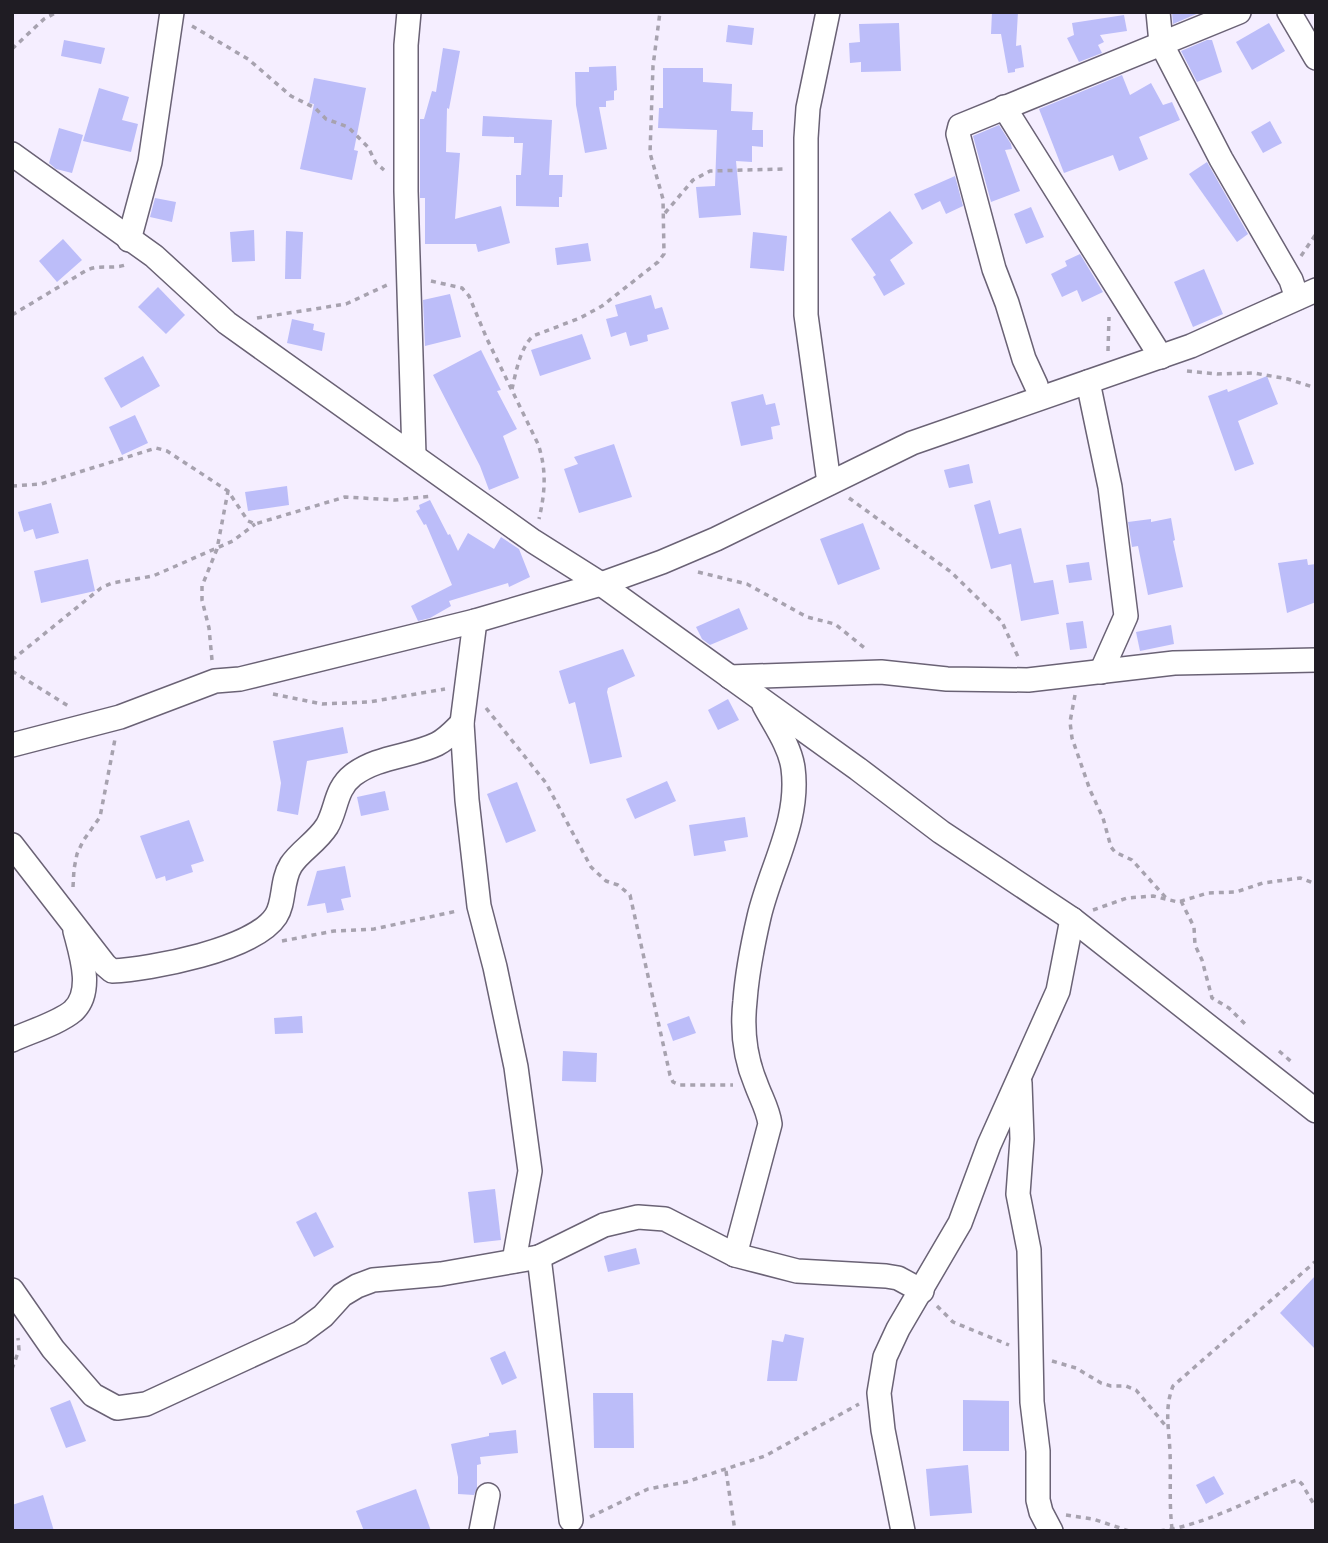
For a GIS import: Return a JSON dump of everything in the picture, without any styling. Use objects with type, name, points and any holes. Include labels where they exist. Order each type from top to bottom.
[{"type":"street","points":[[409,12],[406,45],[406,191],[414,455]]},
{"type":"street","points":[[828,12],[808,108],[806,315],[829,483]]},
{"type":"street","points":[[12,745],[120,717],[215,681],[240,679],[475,621],[601,584],[716,539],[912,443],[1088,382],[1169,363],[1191,346],[1306,294],[1291,281],[1221,159],[1161,43],[1158,12]]},
{"type":"street","points":[[1036,385],[1024,359],[994,270],[958,134],[960,126],[1238,12]]},
{"type":"street","points":[[1289,12],[1316,58]]},
{"type":"street","points":[[129,240],[150,162],[172,13]]},
{"type":"street","points":[[1004,107],[1169,363]]},
{"type":"street","points":[[12,154],[154,256],[227,323],[533,541],[601,584],[941,832],[1072,919],[1316,1111]]},
{"type":"street","points":[[1088,382],[1110,487],[1126,616],[1101,672]]},
{"type":"street","points":[[475,621],[462,723],[467,800],[480,906],[516,1067],[530,1171],[514,1261]]},
{"type":"street","points":[[730,677],[881,672],[947,679],[1027,680],[1174,663],[1316,660]]},
{"type":"street","points":[[735,1255],[770,1124],[766,1106],[747,1058],[745,1001],[759,916],[793,811],[792,765],[763,702]]},
{"type":"street","points":[[12,845],[104,965],[112,971],[197,956],[242,942],[269,925],[277,915],[291,865],[319,839],[342,785],[354,774],[378,761],[437,744],[462,723]]},
{"type":"street","points":[[903,1531],[883,1430],[879,1393],[885,1357],[898,1329],[960,1223],[989,1145],[1058,991],[1072,919]]},
{"type":"street","points":[[12,1040],[72,1012],[80,1002],[84,987],[83,967],[74,925]]},
{"type":"street","points":[[1020,1077],[1018,1194],[1029,1250],[1032,1402],[1046,1521]]},
{"type":"street","points":[[12,1290],[53,1349],[93,1395],[117,1408],[146,1404],[300,1333],[323,1316],[342,1296],[373,1280],[441,1274],[540,1257],[604,1226],[638,1217],[665,1219],[735,1255],[797,1271],[898,1278],[922,1291]]},
{"type":"street","points":[[540,1257],[571,1520]]},
{"type":"street","points":[[481,1531],[488,1495]]},
{"type":"path","points":[[12,49],[44,19],[57,12]]},
{"type":"path","points":[[512,391],[517,369],[528,341],[533,336],[580,318],[602,306],[658,262],[664,254],[663,200],[650,153],[653,66],[660,12]]},
{"type":"path","points":[[172,13],[248,59],[291,96],[315,108],[326,119],[348,127],[368,147],[376,163],[406,191]]},
{"type":"path","points":[[663,214],[693,180],[710,171],[806,168]]},
{"type":"path","points":[[12,315],[87,270],[100,267],[119,268],[154,256]]},
{"type":"path","points":[[227,323],[346,304],[409,276],[462,288],[470,296],[543,458],[545,495],[533,541]]},
{"type":"path","points":[[1104,359],[1110,337],[1109,315]]},
{"type":"path","points":[[1169,363],[1217,374],[1254,373],[1288,379],[1316,388]]},
{"type":"path","points":[[12,486],[41,484],[156,448],[167,451],[228,491],[248,521],[256,524]]},
{"type":"path","points":[[829,483],[951,572],[1002,622],[1027,680]]},
{"type":"path","points":[[215,681],[202,586],[216,549],[228,491]]},
{"type":"path","points":[[12,660],[102,588],[112,583],[147,578],[233,541],[256,524],[345,497],[410,499],[439,495]]},
{"type":"path","points":[[662,562],[747,584],[807,617],[835,624],[869,652],[881,672]]},
{"type":"path","points":[[12,671],[95,723]]},
{"type":"path","points":[[1077,676],[1070,722],[1072,738],[1103,818],[1111,847],[1115,852],[1132,860],[1167,899]]},
{"type":"path","points":[[240,679],[263,691],[322,704],[369,702],[441,689],[466,689],[487,709],[505,735],[546,783],[591,867],[606,881],[618,885],[630,895],[673,1082],[680,1085],[756,1085]]},
{"type":"path","points":[[74,925],[74,869],[83,841],[100,817],[120,717]]},
{"type":"path","points":[[1072,919],[1127,898],[1153,896],[1181,901],[1208,893],[1236,892],[1263,883],[1300,878],[1316,884]]},
{"type":"path","points":[[1181,901],[1194,927],[1195,945],[1212,998],[1229,1009],[1256,1034]]},
{"type":"path","points":[[279,941],[334,931],[374,929],[480,906]]},
{"type":"path","points":[[1275,1049],[1292,1061],[1300,1072]]},
{"type":"path","points":[[1172,1530],[1167,1401],[1173,1386],[1316,1261]]},
{"type":"path","points":[[922,1291],[953,1322],[1031,1356],[1076,1368],[1101,1383],[1136,1390],[1167,1426]]},
{"type":"path","points":[[571,1520],[600,1513],[627,1497],[648,1489],[686,1482],[765,1456],[879,1393]]},
{"type":"path","points":[[726,1470],[735,1531]]},
{"type":"path","points":[[1160,1531],[1172,1530],[1250,1501],[1294,1480],[1303,1484],[1316,1508]]},
{"type":"path","points":[[1046,1521],[1093,1519],[1129,1531]]},
{"type":"building","points":[[992,12],[1018,12],[1016,46],[1021,45],[1024,67],[1015,69],[1015,72],[1008,73],[1001,34],[991,34]]},
{"type":"building","points":[[1172,12],[1201,12],[1173,24]]},
{"type":"building","points":[[1124,15],[1127,31],[1100,35],[1104,42],[1098,45],[1102,53],[1079,62],[1067,38],[1074,35],[1072,23]]},
{"type":"building","points":[[899,23],[901,71],[861,72],[861,62],[850,63],[849,43],[860,42],[859,24]]},
{"type":"building","points":[[1269,23],[1285,51],[1252,70],[1236,42]]},
{"type":"building","points":[[728,25],[754,28],[752,45],[726,42]]},
{"type":"building","points":[[64,40],[105,48],[101,64],[61,56]]},
{"type":"building","points":[[1212,40],[1222,72],[1197,82],[1181,51]]},
{"type":"building","points":[[443,48],[460,51],[449,109],[447,108],[446,152],[460,153],[455,219],[501,206],[510,243],[478,252],[476,244],[425,244],[425,198],[420,198],[420,119],[424,119],[432,91],[436,92]]},
{"type":"building","points":[[616,66],[617,90],[614,91],[614,100],[606,101],[606,107],[599,107],[607,149],[585,153],[576,105],[575,72],[589,72],[589,67]]},
{"type":"building","points":[[663,68],[703,68],[703,82],[732,84],[731,111],[753,112],[752,130],[763,130],[763,147],[752,146],[752,162],[736,161],[741,215],[699,218],[696,187],[715,186],[717,130],[658,128],[659,108],[663,108]]},
{"type":"building","points":[[1122,75],[1130,95],[1151,83],[1163,105],[1172,102],[1180,120],[1139,137],[1148,159],[1119,171],[1113,155],[1064,173],[1039,109]]},
{"type":"building","points":[[314,78],[366,88],[354,150],[358,151],[352,180],[300,169],[314,104],[309,103]]},
{"type":"building","points":[[99,88],[129,97],[122,120],[138,124],[131,152],[83,141]]},
{"type":"building","points":[[483,116],[552,120],[549,175],[563,175],[559,207],[516,206],[516,175],[521,175],[523,143],[514,143],[514,137],[482,136]]},
{"type":"building","points":[[1270,121],[1282,143],[1263,153],[1251,132]]},
{"type":"building","points":[[999,125],[1011,144],[1012,149],[1005,150],[1020,191],[991,202],[973,136]]},
{"type":"building","points":[[59,128],[83,135],[72,173],[56,169],[49,163]]},
{"type":"building","points":[[1207,162],[1248,234],[1237,242],[1189,174]]},
{"type":"building","points":[[955,176],[963,206],[946,214],[940,201],[922,210],[914,194]]},
{"type":"building","points":[[155,198],[176,202],[172,222],[150,217]]},
{"type":"building","points":[[1031,207],[1044,237],[1026,244],[1014,214]]},
{"type":"building","points":[[890,211],[913,243],[890,260],[905,284],[884,296],[873,277],[876,275],[851,239]]},
{"type":"building","points":[[254,230],[255,261],[232,262],[230,232]]},
{"type":"building","points":[[286,231],[303,232],[301,279],[285,279]]},
{"type":"building","points":[[753,232],[787,236],[784,271],[750,268]]},
{"type":"building","points":[[63,239],[82,260],[57,282],[39,261]]},
{"type":"building","points":[[588,243],[591,261],[557,265],[555,248]]},
{"type":"building","points":[[1080,254],[1103,292],[1082,302],[1077,290],[1062,297],[1051,274],[1067,266],[1065,261]]},
{"type":"building","points":[[1204,269],[1223,314],[1193,327],[1174,282]]},
{"type":"building","points":[[158,287],[185,315],[166,334],[138,307]]},
{"type":"building","points":[[450,294],[461,337],[425,346],[423,300]]},
{"type":"building","points":[[651,295],[655,309],[662,307],[669,329],[647,335],[648,341],[630,346],[626,332],[611,337],[606,319],[618,316],[615,305]]},
{"type":"building","points":[[292,319],[314,324],[313,330],[325,333],[322,351],[287,343]]},
{"type":"building","points":[[582,334],[591,359],[540,376],[531,350]]},
{"type":"building","points":[[481,350],[501,390],[497,391],[517,429],[503,436],[519,478],[489,490],[480,466],[433,375]]},
{"type":"building","points":[[143,356],[160,386],[121,408],[104,378]]},
{"type":"building","points":[[1267,376],[1278,404],[1238,421],[1254,464],[1235,471],[1208,396],[1227,389],[1228,392]]},
{"type":"building","points":[[763,394],[766,405],[775,403],[780,425],[771,427],[773,439],[741,446],[731,402]]},
{"type":"building","points":[[135,415],[148,443],[122,455],[109,427]]},
{"type":"building","points":[[614,444],[632,497],[579,513],[564,469],[578,464],[574,457]]},
{"type":"building","points":[[969,464],[973,483],[949,488],[944,470]]},
{"type":"building","points":[[287,486],[289,505],[248,511],[245,492]]},
{"type":"building","points":[[430,500],[458,551],[468,533],[494,549],[501,537],[519,549],[530,577],[509,587],[508,583],[449,601],[451,606],[430,618],[418,621],[411,606],[452,585],[426,524],[424,525],[416,511],[420,509],[419,505]]},
{"type":"building","points":[[990,500],[999,534],[1021,528],[1034,583],[1053,580],[1059,614],[1021,621],[1011,564],[991,569],[974,505]]},
{"type":"building","points":[[51,503],[59,533],[36,539],[33,529],[24,532],[18,512]]},
{"type":"building","points":[[1171,518],[1183,587],[1148,595],[1138,546],[1132,547],[1128,522],[1151,519],[1151,522]]},
{"type":"building","points":[[863,523],[880,569],[838,585],[820,539]]},
{"type":"building","points":[[88,559],[95,591],[41,603],[34,571]]},
{"type":"building","points":[[1307,559],[1308,565],[1316,564],[1316,602],[1287,613],[1278,563]]},
{"type":"building","points":[[1089,562],[1092,580],[1069,583],[1066,565]]},
{"type":"building","points":[[739,608],[748,629],[710,645],[702,639],[696,627]]},
{"type":"building","points":[[1083,621],[1087,648],[1070,650],[1066,623]]},
{"type":"building","points":[[1171,625],[1174,644],[1140,651],[1136,632]]},
{"type":"building","points":[[623,649],[635,676],[608,688],[607,692],[622,757],[590,764],[575,702],[569,704],[559,671]]},
{"type":"building","points":[[728,699],[739,720],[718,730],[708,710]]},
{"type":"building","points":[[343,727],[348,753],[307,761],[298,815],[277,811],[281,783],[273,741]]},
{"type":"building","points":[[667,781],[676,801],[635,819],[626,799]]},
{"type":"building","points":[[517,782],[536,831],[506,843],[487,794]]},
{"type":"building","points":[[385,791],[389,810],[361,816],[357,797]]},
{"type":"building","points":[[745,817],[748,837],[724,841],[726,851],[694,856],[689,825]]},
{"type":"building","points":[[189,820],[204,861],[191,865],[193,872],[166,881],[165,876],[156,879],[140,836]]},
{"type":"building","points":[[345,866],[351,897],[341,899],[344,910],[327,913],[325,903],[307,906],[317,871]]},
{"type":"building","points":[[302,1016],[303,1033],[275,1034],[274,1018]]},
{"type":"building","points":[[689,1016],[696,1033],[673,1041],[667,1024]]},
{"type":"building","points":[[563,1051],[597,1053],[596,1082],[562,1081]]},
{"type":"building","points":[[495,1189],[501,1240],[474,1243],[468,1192]]},
{"type":"building","points":[[316,1212],[334,1247],[314,1257],[296,1222]]},
{"type":"building","points":[[636,1248],[640,1264],[608,1272],[604,1256]]},
{"type":"building","points":[[1316,1275],[1316,1350],[1280,1313]]},
{"type":"building","points":[[785,1334],[804,1338],[797,1381],[767,1381],[772,1340],[783,1342]]},
{"type":"building","points":[[505,1351],[517,1378],[502,1385],[490,1358]]},
{"type":"building","points":[[593,1393],[633,1393],[634,1448],[594,1448]]},
{"type":"building","points":[[70,1400],[86,1441],[66,1448],[50,1408]]},
{"type":"building","points":[[963,1400],[1009,1401],[1009,1451],[963,1451]]},
{"type":"building","points":[[516,1430],[518,1453],[480,1457],[474,1495],[458,1494],[458,1477],[451,1444],[489,1436],[489,1433]]},
{"type":"building","points":[[968,1465],[972,1513],[930,1516],[926,1469]]},
{"type":"building","points":[[1214,1476],[1224,1494],[1206,1504],[1196,1485]]},
{"type":"building","points":[[416,1489],[431,1531],[364,1531],[356,1511]]},
{"type":"building","points":[[43,1495],[54,1531],[12,1531],[12,1505]]}]
